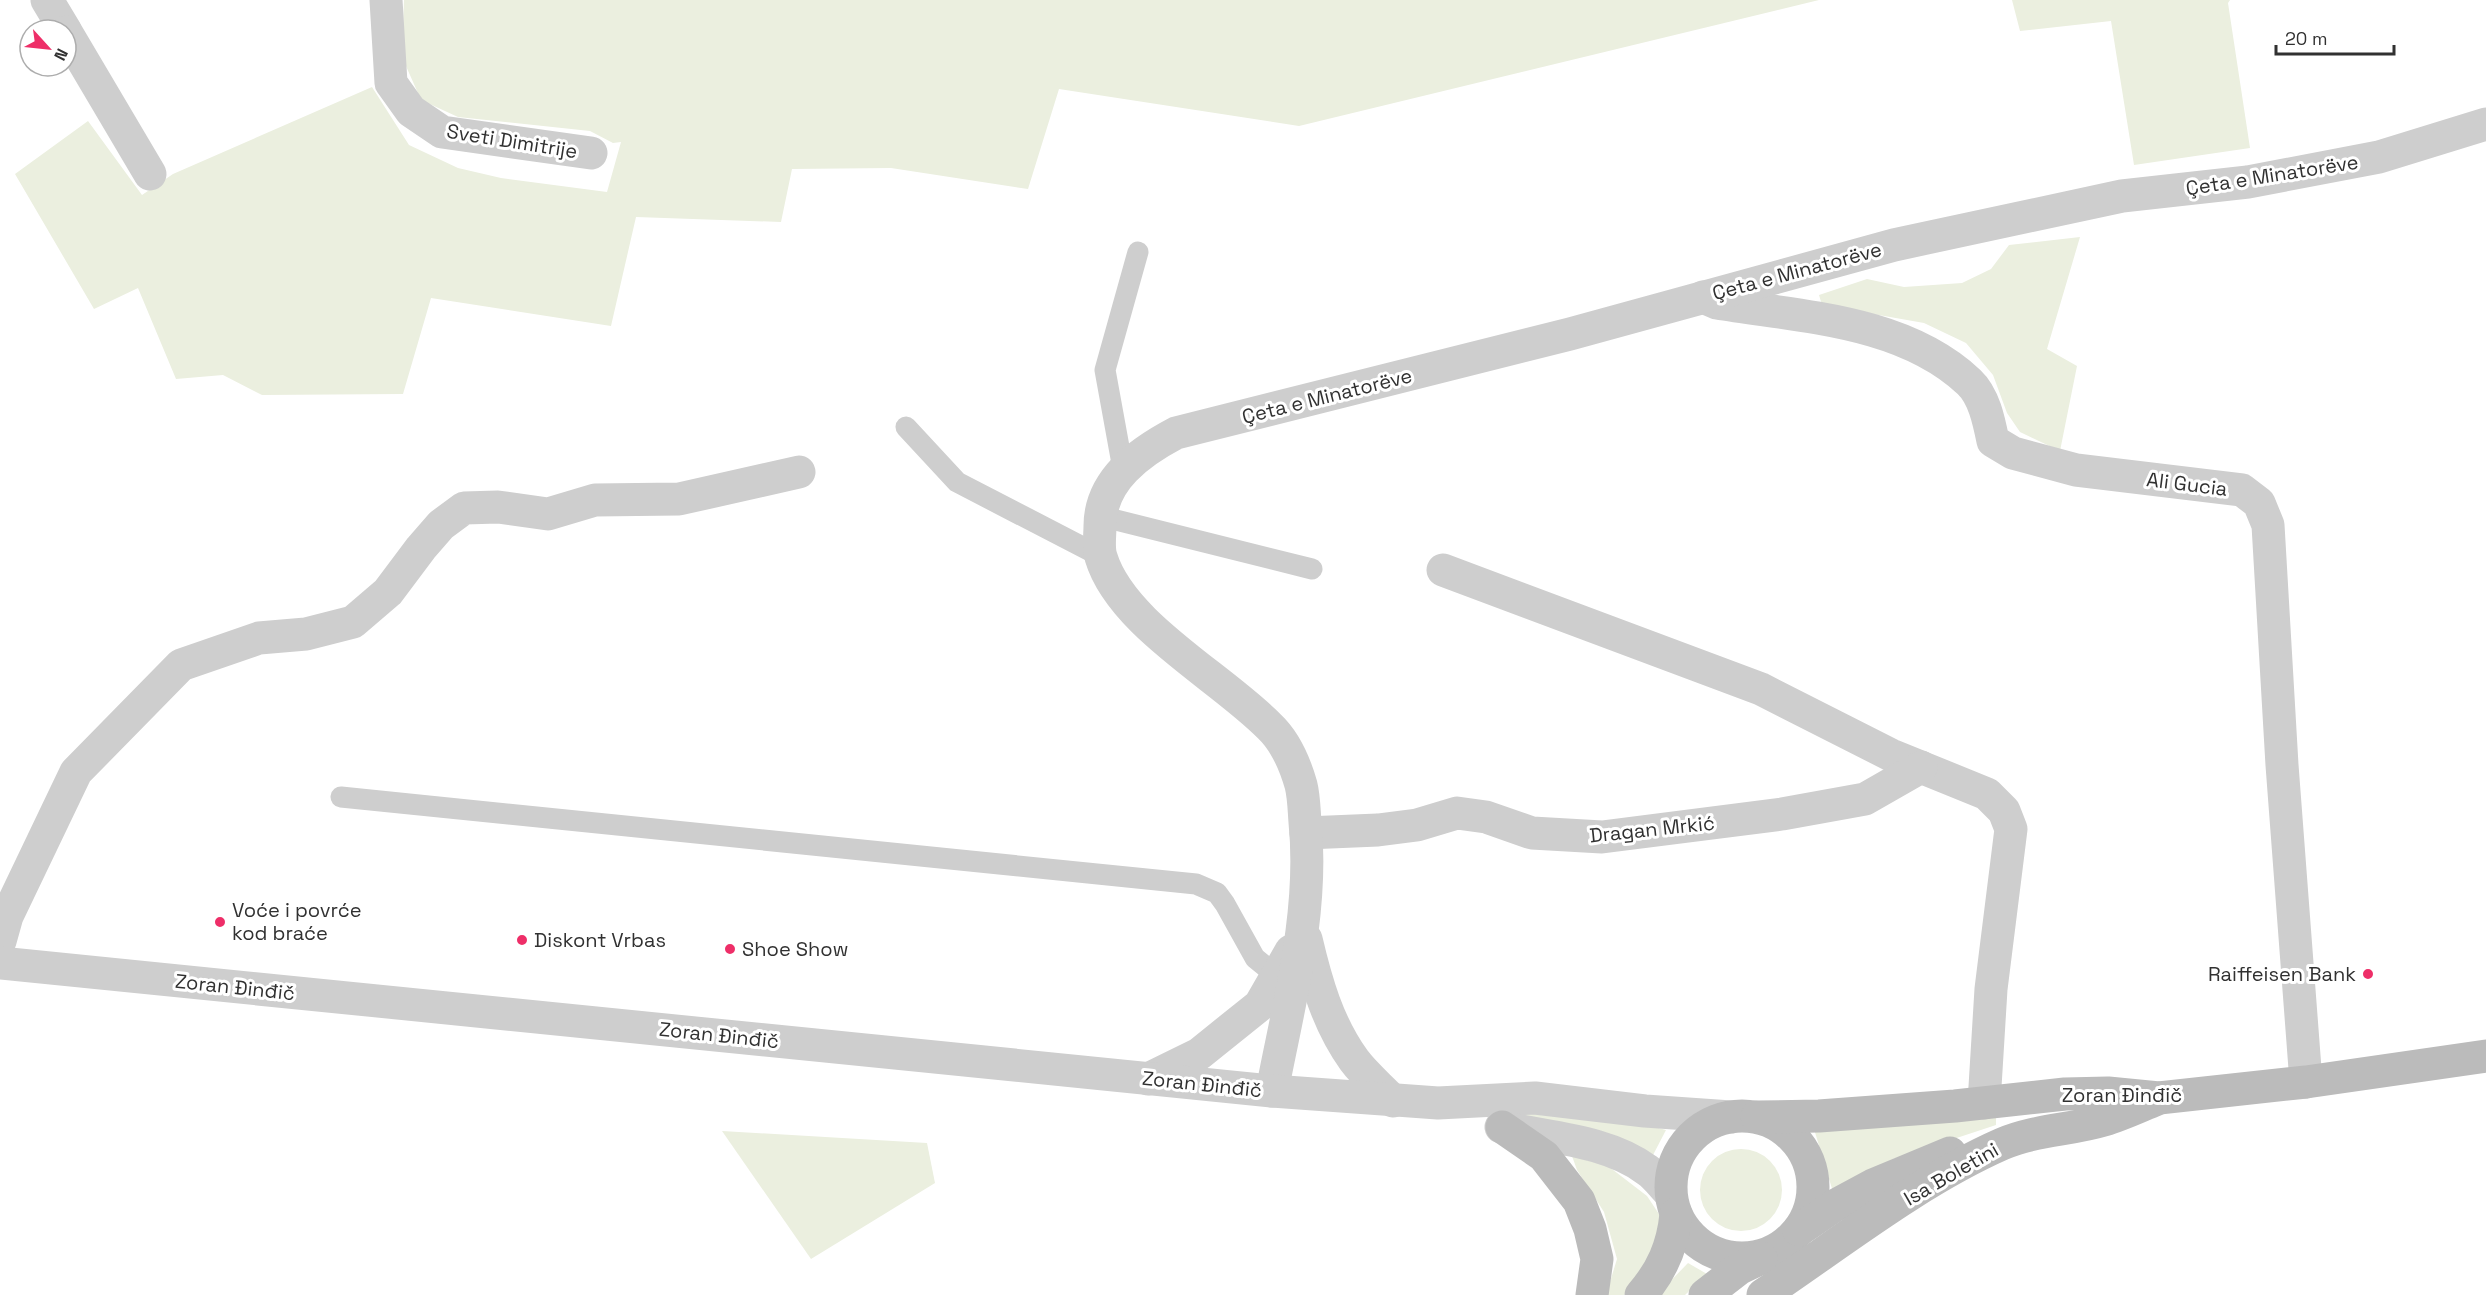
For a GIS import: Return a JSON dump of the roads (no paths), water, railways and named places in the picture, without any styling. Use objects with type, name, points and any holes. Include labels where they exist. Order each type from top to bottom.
[{"type":"main road","name":"Zoran Đinđič","points":[[1744,1117],[1779,1126],[1797,1142],[1809,1162],[1813,1185],[1810,1209],[1799,1230],[1772,1252],[1750,1258],[1726,1257],[1705,1249],[1688,1234],[1673,1204],[1672,1172],[1680,1152],[1693,1136],[1710,1123],[1744,1117],[1819,1116],[2076,1093],[2108,1093],[2159,1098],[2306,1082],[2486,1056]]},
{"type":"main road","name":"Isa Boletini","points":[[1763,1295],[1901,1201],[1950,1171],[2003,1144],[2104,1120],[2159,1098]]},
{"type":"main road","points":[[1502,1127],[1544,1156],[1579,1201],[1598,1259],[1592,1295]]},
{"type":"main road","points":[[1799,1230],[1834,1206],[1946,1154],[2003,1144]]},
{"type":"main road","points":[[1641,1295],[1664,1265],[1674,1237],[1673,1204]]},
{"type":"main road","points":[[1705,1295],[1740,1268],[1772,1252]]},
{"type":"street","points":[[47,0],[57,18]]},
{"type":"street","name":"Sveti Dimitrije","points":[[386,0],[391,83],[411,111],[442,132],[591,153]]},
{"type":"street","points":[[78,53],[150,174]]},
{"type":"street","name":"Çeta e Minatorëve","points":[[1272,1091],[1303,929],[1308,853],[1301,787],[1288,752],[1270,726],[1143,620],[1116,591],[1100,556],[1100,516],[1108,491],[1123,469],[1148,448],[1176,433],[1570,334],[1894,244],[2122,196],[2248,182],[2379,157],[2486,124]]},
{"type":"street","name":"Ali Gucia","points":[[1702,297],[1717,303],[1848,324],[1889,336],[1928,352],[1970,383],[1988,415],[1993,441],[2013,453],[2076,470],[2242,490],[2259,503],[2268,525],[2282,765],[2306,1082]]},
{"type":"street","points":[[0,941],[7,916],[76,772],[181,665],[259,638],[306,633],[353,622],[388,592],[441,525],[464,508],[498,507],[548,514],[595,500],[680,499],[799,472]]},
{"type":"street","points":[[1443,570],[1761,689],[1891,755],[1987,794],[2004,810],[2011,829],[1990,989],[1984,1102]]},
{"type":"street","name":"Dragan Mrkić","points":[[1306,833],[1378,830],[1417,825],[1457,813],[1486,817],[1532,833],[1602,837],[1782,814],[1865,799],[1921,767]]},
{"type":"street","name":"Çeta e Minatorëve","points":[[1148,1079],[1199,1054],[1260,1005],[1303,929]]},
{"type":"street","name":"Çeta e Minatorëve","points":[[1303,929],[1317,988],[1333,1024],[1354,1060],[1393,1101]]},
{"type":"street","name":"Zoran Đinđič","points":[[0,963],[1272,1091],[1438,1103],[1535,1098],[1645,1111],[1744,1117]]},
{"type":"street","name":"Zoran Đinđič","points":[[1438,1103],[1502,1127],[1590,1145],[1617,1154],[1649,1171],[1673,1204]]},
{"type":"lane","points":[[1123,469],[1105,370],[1138,252]]},
{"type":"lane","points":[[906,427],[957,482],[1100,556]]},
{"type":"lane","points":[[1100,516],[1312,569]]},
{"type":"lane","points":[[341,797],[1196,884],[1217,893],[1255,958],[1277,976]]},
{"type":"place","name":"Voće i povrće kod braće","points":[[220,922]]},
{"type":"place","name":"Diskont Vrbas","points":[[522,940]]},
{"type":"place","name":"Shoe Show","points":[[730,949]]},
{"type":"place","name":"Raiffeisen Bank","points":[[2368,974]]}]
